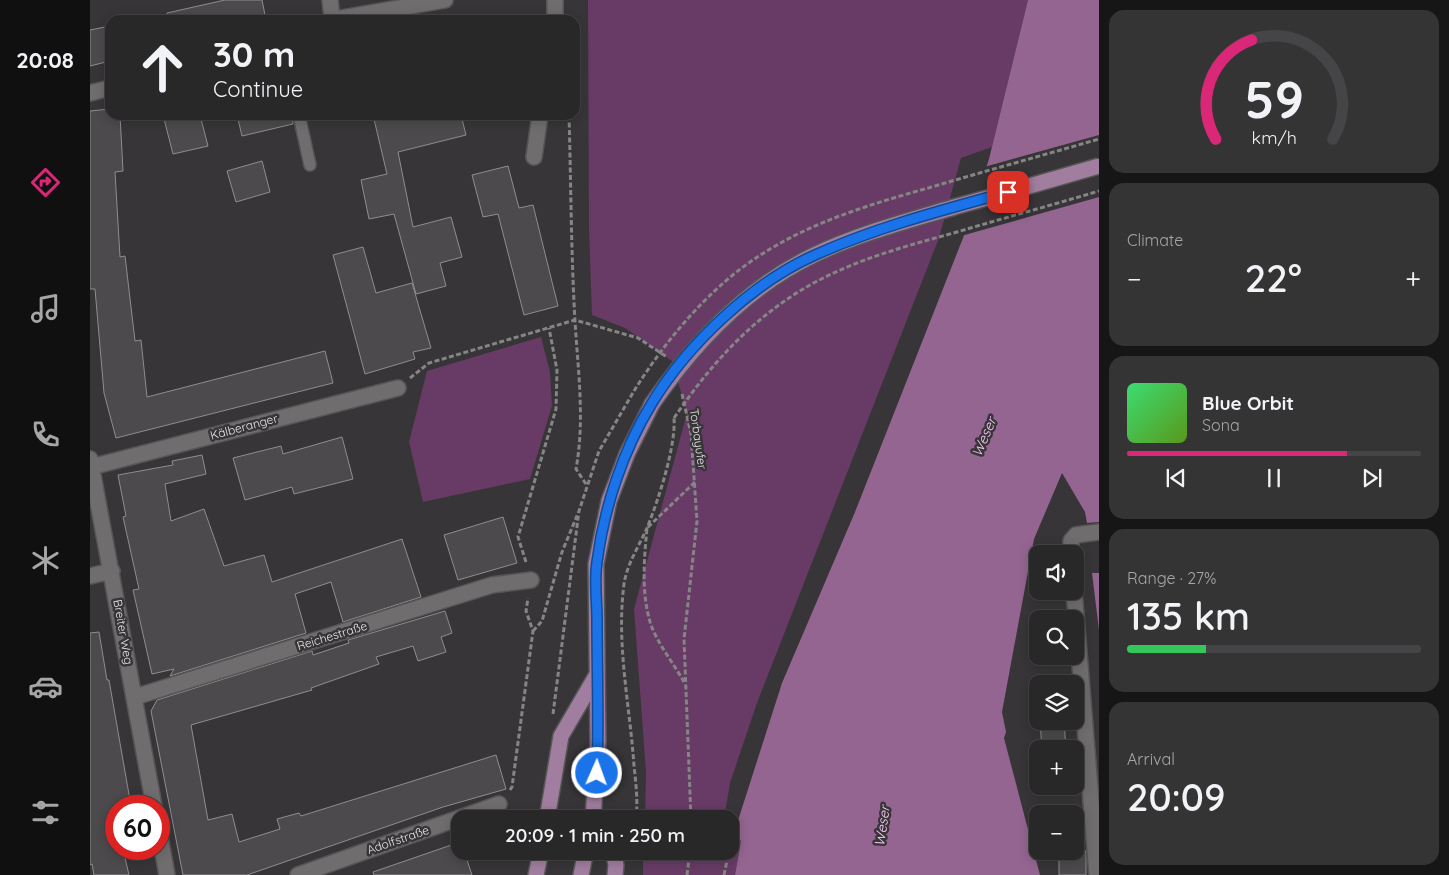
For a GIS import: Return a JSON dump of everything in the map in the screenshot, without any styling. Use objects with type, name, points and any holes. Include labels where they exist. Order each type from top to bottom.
[{"type":"main road","points":[[594,810],[596,788],[597,675],[596,564],[609,501],[627,454],[652,404],[670,378],[704,337],[734,308],[771,280],[814,255],[898,223],[1099,166]]},
{"type":"main road","points":[[549,810],[561,736],[597,675]]},
{"type":"main road","points":[[596,788],[602,810]]},
{"type":"main road","points":[[536,875],[539,860]]},
{"type":"main road","points":[[581,875],[584,860]]},
{"type":"main road","points":[[614,875],[615,860]]},
{"type":"street","points":[[330,0],[331,15]]},
{"type":"street","points":[[355,15],[445,0]]},
{"type":"street","points":[[555,0],[555,15]]},
{"type":"street","points":[[90,93],[105,89]]},
{"type":"street","points":[[534,157],[539,120]]},
{"type":"street","name":"Kälberanger","points":[[91,463],[398,388]]},
{"type":"street","name":"Breiter Weg","points":[[91,463],[152,795]]},
{"type":"street","points":[[1071,545],[1071,541],[1076,535],[1099,532]]},
{"type":"street","points":[[90,576],[112,571]]},
{"type":"street","name":"Reichestraße","points":[[135,698],[492,585],[531,580]]},
{"type":"street","points":[[1075,600],[1097,875]]},
{"type":"street","name":"Adolfstraße","points":[[298,875],[499,804]]},
{"type":"street","points":[[164,860],[167,875]]},
{"type":"lane","points":[[300,120],[310,165]]},
{"type":"path","points":[[569,120],[581,443],[576,469],[586,484]]},
{"type":"path","points":[[637,810],[633,752],[622,653],[624,583],[637,546],[647,528],[674,443],[674,418],[711,367],[737,340],[792,296],[831,274],[874,255],[1099,191]]},
{"type":"path","points":[[398,388],[429,363],[575,320],[638,338],[672,361]]},
{"type":"path","name":"Torbayufer","points":[[680,387],[691,434],[697,521],[684,639],[690,810]]},
{"type":"path","points":[[552,721],[579,511],[586,484],[599,451],[634,392]]},
{"type":"path","points":[[684,683],[652,626],[645,596],[647,528],[695,482]]},
{"type":"path","points":[[533,631],[542,621],[562,552],[579,511]]},
{"type":"path","points":[[687,875],[689,860]]},
{"type":"path","points":[[724,875],[727,860]]},
{"type":"shaded area","points":[[588,0],[1028,0],[992,147],[961,158],[939,238],[757,703],[730,783],[726,810],[645,810],[646,772],[634,609],[687,413],[672,361],[625,328],[592,315],[589,229]]},
{"type":"shaded area","points":[[541,337],[550,372],[552,406],[530,479],[423,502],[409,442],[427,371]]},
{"type":"shaded area","points":[[643,860],[738,860],[735,875],[643,875]]},
{"type":"water","name":"Weser","points":[[1028,0],[1099,0],[1099,522],[1087,523],[1085,512],[1062,473],[1033,545],[1029,545],[1029,566],[1002,712],[1006,732],[1004,738],[1029,833],[1029,860],[1036,860],[1040,875],[735,875],[741,841],[739,839],[739,817],[782,683],[855,512],[963,238],[989,159]]},
{"type":"water","points":[[1092,573],[1099,573],[1099,630]]},
{"type":"pier","points":[[1099,135],[1099,197],[961,236],[984,167]]},
{"type":"building","points":[[225,0],[262,0],[265,15],[167,15],[167,13]]},
{"type":"building","points":[[105,27],[105,62],[90,66],[90,30]]},
{"type":"building","points":[[105,110],[105,120],[120,120],[123,171],[115,172],[120,257],[125,256],[135,341],[141,340],[147,397],[325,351],[333,383],[116,438],[104,393],[95,289],[90,289],[90,111]]},
{"type":"building","points":[[164,120],[201,120],[208,146],[173,154]]},
{"type":"building","points":[[238,120],[293,120],[293,124],[242,136]]},
{"type":"building","points":[[374,120],[462,120],[466,135],[398,152],[413,227],[451,217],[462,257],[440,263],[446,286],[416,294],[394,214],[369,219],[361,180],[387,174]]},
{"type":"building","points":[[262,161],[270,192],[236,202],[227,171]]},
{"type":"building","points":[[508,166],[519,208],[533,205],[558,306],[524,315],[498,214],[483,217],[472,175]]},
{"type":"building","points":[[363,247],[376,293],[412,283],[431,348],[413,352],[415,359],[365,374],[333,255]]},
{"type":"building","points":[[342,437],[353,479],[294,494],[292,487],[245,500],[233,458],[281,446],[283,454]]},
{"type":"building","points":[[202,455],[206,474],[165,484],[171,521],[204,509],[224,566],[264,555],[272,582],[402,539],[421,597],[343,622],[331,582],[295,594],[306,633],[170,676],[174,669],[152,674],[133,590],[139,589],[123,517],[126,516],[118,475],[173,465],[172,461]]},
{"type":"building","points":[[503,517],[517,563],[458,580],[444,535]]},
{"type":"building","points":[[445,611],[452,633],[441,637],[446,652],[418,661],[413,646],[376,657],[379,664],[311,688],[312,690],[191,725],[208,820],[232,814],[239,842],[280,829],[277,819],[299,813],[301,816],[496,755],[506,789],[443,807],[247,875],[183,875],[170,808],[170,795],[167,795],[151,711],[157,700],[312,651],[313,655],[349,643],[348,640]]},
{"type":"building","points":[[99,632],[129,795],[105,795],[105,860],[126,860],[129,875],[94,875],[92,864],[90,865],[90,633]]},
{"type":"building","points":[[1041,730],[1065,730],[1065,740],[1041,740]]},
{"type":"building","points":[[451,845],[451,860],[467,860],[472,875],[374,875],[373,872]]},
{"type":"building","points":[[1084,851],[1086,851],[1086,875],[1059,875],[1059,860],[1084,860]]},
{"type":"route","points":[[597,773],[596,564],[603,526],[609,501],[627,454],[652,404],[670,378],[704,337],[734,308],[771,280],[814,255],[898,223],[1008,192]]}]
